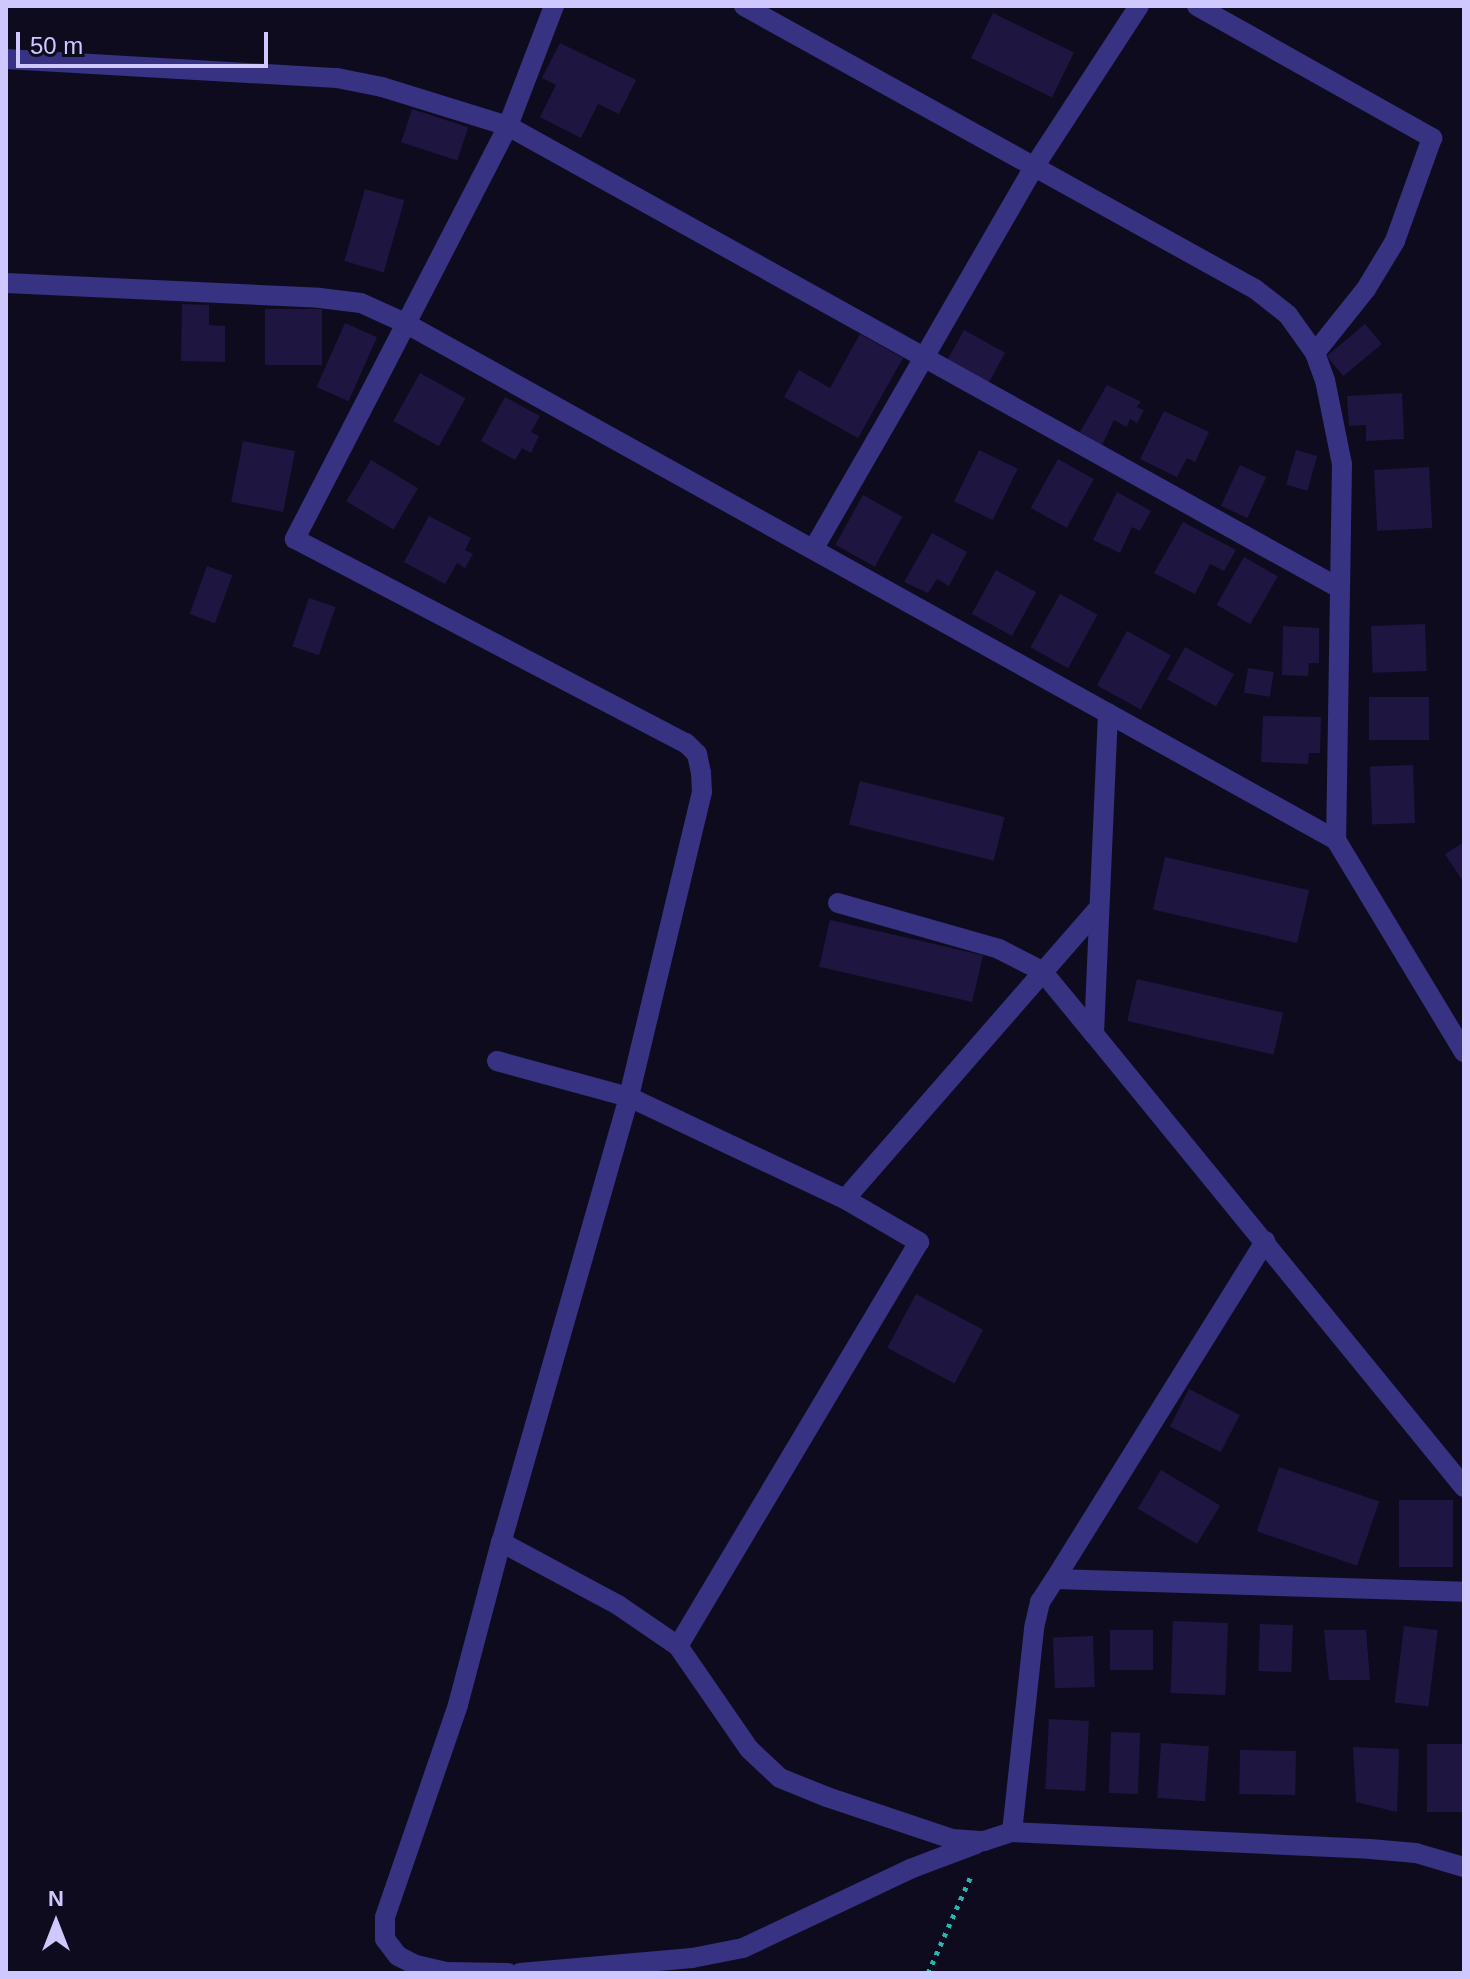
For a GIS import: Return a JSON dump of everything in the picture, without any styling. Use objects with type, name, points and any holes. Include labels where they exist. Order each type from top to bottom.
[{"type":"street","points":[[508,1973],[446,1972],[416,1965],[398,1956],[385,1939],[385,1917],[453,1720],[629,1097],[702,792],[697,754],[686,743],[295,539],[508,126],[554,6]]},
{"type":"street","points":[[744,6],[1255,289],[1288,315],[1315,353],[1337,421],[1342,464],[1336,840]]},
{"type":"street","points":[[814,548],[1034,167],[1139,6]]},
{"type":"street","points":[[1197,6],[1432,138],[1395,241],[1315,353]]},
{"type":"street","points":[[6,59],[337,78],[508,126],[1339,588]]},
{"type":"street","points":[[6,283],[320,298],[361,303],[405,323],[1336,840],[1464,1052]]},
{"type":"street","points":[[1094,1034],[1108,713]]},
{"type":"street","points":[[838,903],[999,949],[1042,971],[1464,1487]]},
{"type":"street","points":[[845,1199],[1098,909]]},
{"type":"street","points":[[497,1061],[629,1097],[845,1199],[919,1242],[678,1646]]},
{"type":"street","points":[[1012,1832],[1034,1628],[1040,1602],[1265,1241]]},
{"type":"street","points":[[501,1542],[618,1605],[678,1646],[749,1749],[780,1778],[952,1839],[984,1841]]},
{"type":"street","points":[[1055,1579],[1464,1592]]},
{"type":"street","points":[[520,1973],[692,1958],[743,1948],[910,1869],[1012,1832],[1370,1849],[1416,1853],[1464,1867]]},
{"type":"path","points":[[928,1973],[984,1841]]},
{"type":"building","points":[[993,13],[1074,52],[1052,97],[971,58]]},
{"type":"building","points":[[560,43],[636,80],[619,114],[598,104],[581,138],[540,117],[556,85],[542,78]]},
{"type":"building","points":[[412,109],[468,127],[457,161],[401,142]]},
{"type":"building","points":[[365,189],[404,200],[384,272],[344,261]]},
{"type":"building","points":[[182,304],[209,305],[209,325],[225,326],[225,362],[181,361]]},
{"type":"building","points":[[265,309],[322,309],[322,365],[265,365]]},
{"type":"building","points":[[345,323],[377,337],[349,401],[317,387]]},
{"type":"building","points":[[1365,324],[1382,344],[1343,376],[1327,356]]},
{"type":"building","points":[[964,330],[1005,353],[988,383],[947,361]]},
{"type":"building","points":[[860,334],[903,358],[858,438],[784,397],[799,370],[830,388]]},
{"type":"building","points":[[420,373],[465,398],[439,446],[393,421]]},
{"type":"building","points":[[1107,385],[1141,402],[1136,407],[1144,410],[1137,423],[1130,419],[1127,427],[1114,420],[1102,445],[1080,432]]},
{"type":"building","points":[[1402,393],[1404,439],[1366,441],[1366,425],[1349,426],[1347,396]]},
{"type":"building","points":[[505,397],[540,416],[531,432],[539,436],[531,453],[522,448],[515,460],[481,441]]},
{"type":"building","points":[[1164,411],[1209,432],[1195,462],[1187,458],[1177,477],[1140,459]]},
{"type":"building","points":[[243,441],[295,451],[283,512],[231,502]]},
{"type":"building","points":[[979,450],[1018,469],[993,520],[954,501]]},
{"type":"building","points":[[1296,450],[1317,456],[1307,491],[1286,485]]},
{"type":"building","points":[[1058,459],[1094,479],[1067,528],[1031,508]]},
{"type":"building","points":[[371,460],[418,488],[393,529],[346,501]]},
{"type":"building","points":[[1240,465],[1266,477],[1247,518],[1221,506]]},
{"type":"building","points":[[1429,467],[1432,528],[1377,531],[1374,470]]},
{"type":"building","points":[[1117,492],[1151,511],[1140,531],[1132,527],[1120,553],[1093,540]]},
{"type":"building","points":[[863,495],[902,517],[875,567],[835,545]]},
{"type":"building","points":[[429,516],[471,538],[465,550],[473,554],[465,568],[457,563],[445,584],[404,562]]},
{"type":"building","points":[[1183,522],[1236,550],[1224,571],[1210,564],[1195,594],[1154,573]]},
{"type":"building","points":[[932,533],[967,552],[949,586],[937,579],[928,593],[904,582]]},
{"type":"building","points":[[1244,557],[1278,577],[1250,624],[1216,605]]},
{"type":"building","points":[[207,566],[232,575],[215,623],[190,614]]},
{"type":"building","points":[[996,570],[1036,592],[1012,636],[972,614]]},
{"type":"building","points":[[1060,594],[1098,615],[1068,668],[1030,647]]},
{"type":"building","points":[[309,598],[335,607],[319,655],[292,646]]},
{"type":"building","points":[[1425,624],[1427,671],[1373,673],[1371,626]]},
{"type":"building","points":[[1283,626],[1319,628],[1319,663],[1309,663],[1308,676],[1282,675]]},
{"type":"building","points":[[1127,631],[1171,655],[1141,709],[1097,685]]},
{"type":"building","points":[[1185,647],[1234,674],[1216,707],[1167,679]]},
{"type":"building","points":[[1248,668],[1274,672],[1270,697],[1244,693]]},
{"type":"building","points":[[1369,697],[1429,697],[1429,740],[1369,740]]},
{"type":"building","points":[[1263,716],[1321,717],[1320,753],[1309,753],[1308,764],[1261,762]]},
{"type":"building","points":[[1413,765],[1415,823],[1372,824],[1370,767]]},
{"type":"building","points":[[860,781],[1005,817],[994,861],[849,825]]},
{"type":"building","points":[[1464,842],[1464,883],[1445,854]]},
{"type":"building","points":[[1165,857],[1309,890],[1297,943],[1153,910]]},
{"type":"building","points":[[830,920],[983,955],[972,1002],[819,967]]},
{"type":"building","points":[[1137,979],[1283,1013],[1273,1055],[1127,1021]]},
{"type":"building","points":[[916,1294],[983,1330],[954,1384],[887,1348]]},
{"type":"building","points":[[1189,1389],[1240,1415],[1221,1452],[1170,1426]]},
{"type":"building","points":[[1279,1467],[1379,1502],[1357,1566],[1257,1531]]},
{"type":"building","points":[[1161,1470],[1220,1506],[1197,1544],[1138,1509]]},
{"type":"building","points":[[1399,1500],[1453,1500],[1453,1567],[1399,1567]]},
{"type":"building","points":[[1173,1621],[1228,1623],[1225,1695],[1170,1693]]},
{"type":"building","points":[[1260,1624],[1293,1625],[1291,1672],[1258,1671]]},
{"type":"building","points":[[1404,1626],[1438,1630],[1428,1707],[1395,1702]]},
{"type":"building","points":[[1110,1630],[1153,1630],[1153,1670],[1110,1670]]},
{"type":"building","points":[[1324,1630],[1366,1630],[1370,1680],[1329,1680]]},
{"type":"building","points":[[1093,1636],[1095,1687],[1055,1688],[1053,1637]]},
{"type":"building","points":[[1049,1719],[1089,1721],[1085,1791],[1045,1789]]},
{"type":"building","points":[[1111,1732],[1140,1733],[1138,1794],[1109,1793]]},
{"type":"building","points":[[1161,1743],[1209,1746],[1205,1801],[1157,1798]]},
{"type":"building","points":[[1427,1744],[1464,1744],[1464,1812],[1427,1812]]},
{"type":"building","points":[[1353,1747],[1399,1749],[1397,1812],[1356,1802]]},
{"type":"building","points":[[1240,1750],[1296,1751],[1295,1795],[1239,1794]]}]
